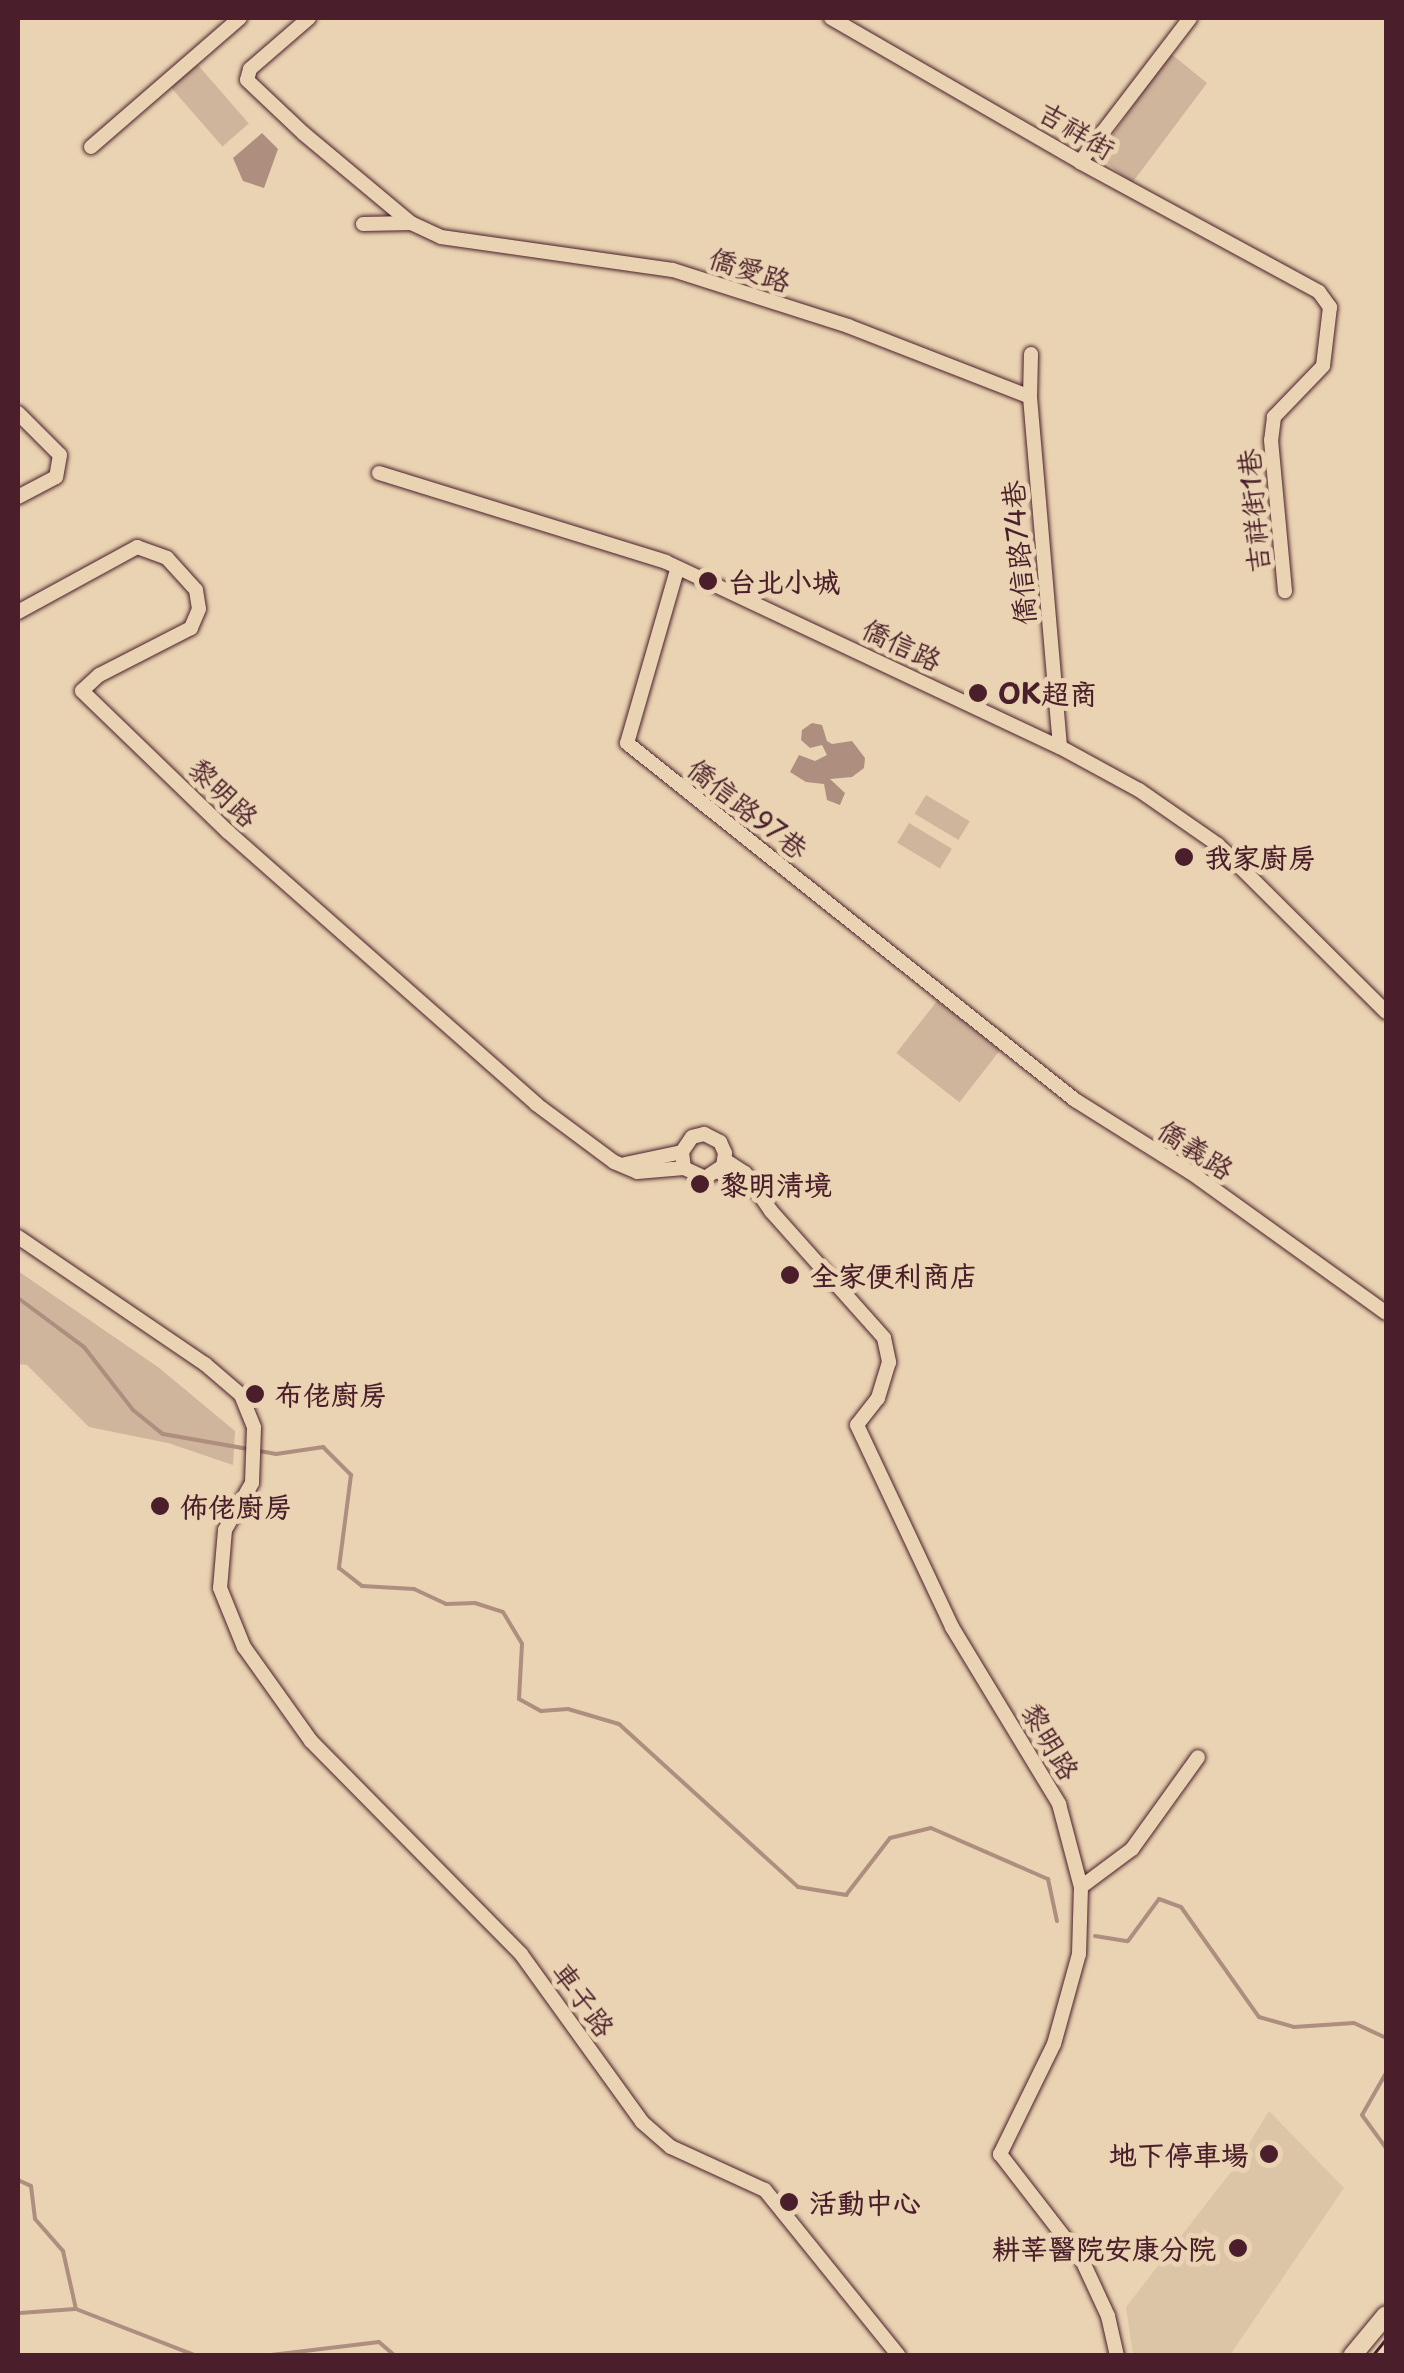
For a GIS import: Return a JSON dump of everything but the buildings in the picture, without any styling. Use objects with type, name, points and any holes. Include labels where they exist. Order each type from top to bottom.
[{"type":"street","points":[[91,146],[240,18]]},
{"type":"street","points":[[309,18],[250,69],[248,80],[303,133],[412,223]]},
{"type":"street","name":"吉祥街","points":[[831,18],[1080,162],[1300,282]]},
{"type":"street","points":[[1080,162],[1190,18]]},
{"type":"street","points":[[363,224],[412,223]]},
{"type":"street","name":"僑愛路","points":[[412,223],[441,237],[673,270],[848,326],[1030,397]]},
{"type":"street","name":"吉祥街1巷","points":[[1285,591],[1271,440],[1274,416],[1322,366],[1330,307],[1319,292],[1300,282]]},
{"type":"street","name":"僑信路74巷","points":[[1031,354],[1030,397],[1060,747]]},
{"type":"street","points":[[18,413],[60,455],[56,476],[18,497]]},
{"type":"street","name":"僑信路","points":[[379,473],[666,562],[1060,747],[1139,790],[1218,845],[1386,1012]]},
{"type":"street","name":"黎明路","points":[[18,612],[136,548],[167,558],[186,574],[196,590],[199,609],[191,628],[98,675],[82,690],[228,832],[536,1104],[614,1162],[637,1172],[683,1160]]},
{"type":"street","name":"僑信路97巷","points":[[677,570],[627,743],[981,1022]]},
{"type":"street","name":"僑義路","points":[[981,1022],[1075,1100],[1190,1172],[1386,1314]]},
{"type":"street","name":"黎明路","points":[[683,1160],[687,1141],[704,1134],[720,1142],[722,1166]]},
{"type":"street","name":"黎明路","points":[[683,1160],[704,1178],[722,1166]]},
{"type":"street","name":"黎明路","points":[[722,1166],[757,1189],[884,1338],[889,1362],[878,1398],[856,1424],[952,1627],[1059,1804],[1080,1887],[1079,1954],[1072,1992],[1054,2044],[1006,2134],[1000,2154],[1082,2260],[1108,2316],[1118,2356]]},
{"type":"street","name":"車子路","points":[[18,1238],[205,1364],[241,1394],[254,1428],[252,1483],[224,1530],[220,1588],[244,1647],[311,1741],[522,1954],[642,2122],[671,2147],[765,2190],[899,2356]]},
{"type":"street","points":[[1080,1887],[1132,1849],[1198,1756]]},
{"type":"street","points":[[1352,2356],[1386,2315]]},
{"type":"shaded area","points":[[1170,53],[1207,83],[1132,183],[1102,159],[1101,152]]},
{"type":"shaded area","points":[[197,64],[249,124],[222,147],[171,87]]},
{"type":"shaded area","points":[[262,133],[278,149],[264,188],[243,181],[233,158]]},
{"type":"shaded area","points":[[812,723],[822,725],[827,741],[832,744],[852,741],[865,758],[864,768],[852,777],[830,779],[845,793],[840,805],[827,800],[824,784],[806,782],[790,772],[799,755],[815,761],[827,755],[822,745],[810,748],[801,740],[802,730]]},
{"type":"shaded area","points":[[926,795],[970,821],[958,840],[915,814]]},
{"type":"shaded area","points":[[909,823],[952,849],[940,868],[897,843]]},
{"type":"shaded area","points":[[937,1001],[1000,1050],[959,1102],[896,1053]]},
{"type":"shaded area","points":[[18,1271],[158,1367],[235,1431],[233,1465],[168,1443],[89,1427],[27,1365],[18,1364]]},
{"type":"shaded area","name":"耕莘醫院安康分院","points":[[1269,2111],[1344,2188],[1230,2355],[1133,2355],[1126,2307],[1234,2168]]},
{"type":"waterway","points":[[18,1298],[84,1347],[133,1410],[163,1434],[276,1454],[323,1447],[351,1475],[339,1568],[362,1586],[414,1589],[446,1604],[475,1603],[503,1612],[522,1644],[519,1699],[541,1711],[568,1709],[619,1724],[798,1887],[846,1895],[890,1838],[931,1828],[1048,1879],[1057,1921]]},
{"type":"waterway","points":[[1095,1936],[1128,1941],[1159,1899],[1181,1907],[1259,2017],[1294,2027],[1354,2023],[1386,2038]]},
{"type":"waterway","points":[[1386,2073],[1362,2115],[1386,2148]]},
{"type":"waterway","points":[[18,2180],[31,2186],[35,2219],[63,2251],[76,2309],[197,2356]]},
{"type":"waterway","points":[[20,2313],[75,2309]]},
{"type":"waterway","points":[[263,2356],[379,2342],[395,2356]]},
{"type":"tram line","points":[[1372,2356],[1386,2339]]},
{"type":"place","name":"台北小城","points":[[708,581]]},
{"type":"place","name":"OK超商","points":[[978,693]]},
{"type":"place","name":"我家廚房","points":[[1184,857]]},
{"type":"place","name":"黎明清境","points":[[700,1184]]},
{"type":"place","name":"全家便利商店","points":[[790,1275]]},
{"type":"place","name":"布佬廚房","points":[[255,1394]]},
{"type":"place","name":"佈佬廚房","points":[[160,1506]]},
{"type":"place","name":"地下停車場","points":[[1269,2154]]},
{"type":"place","name":"活動中心","points":[[789,2202]]},
{"type":"place","name":"耕莘醫院安康分院","points":[[1238,2248]]}]
